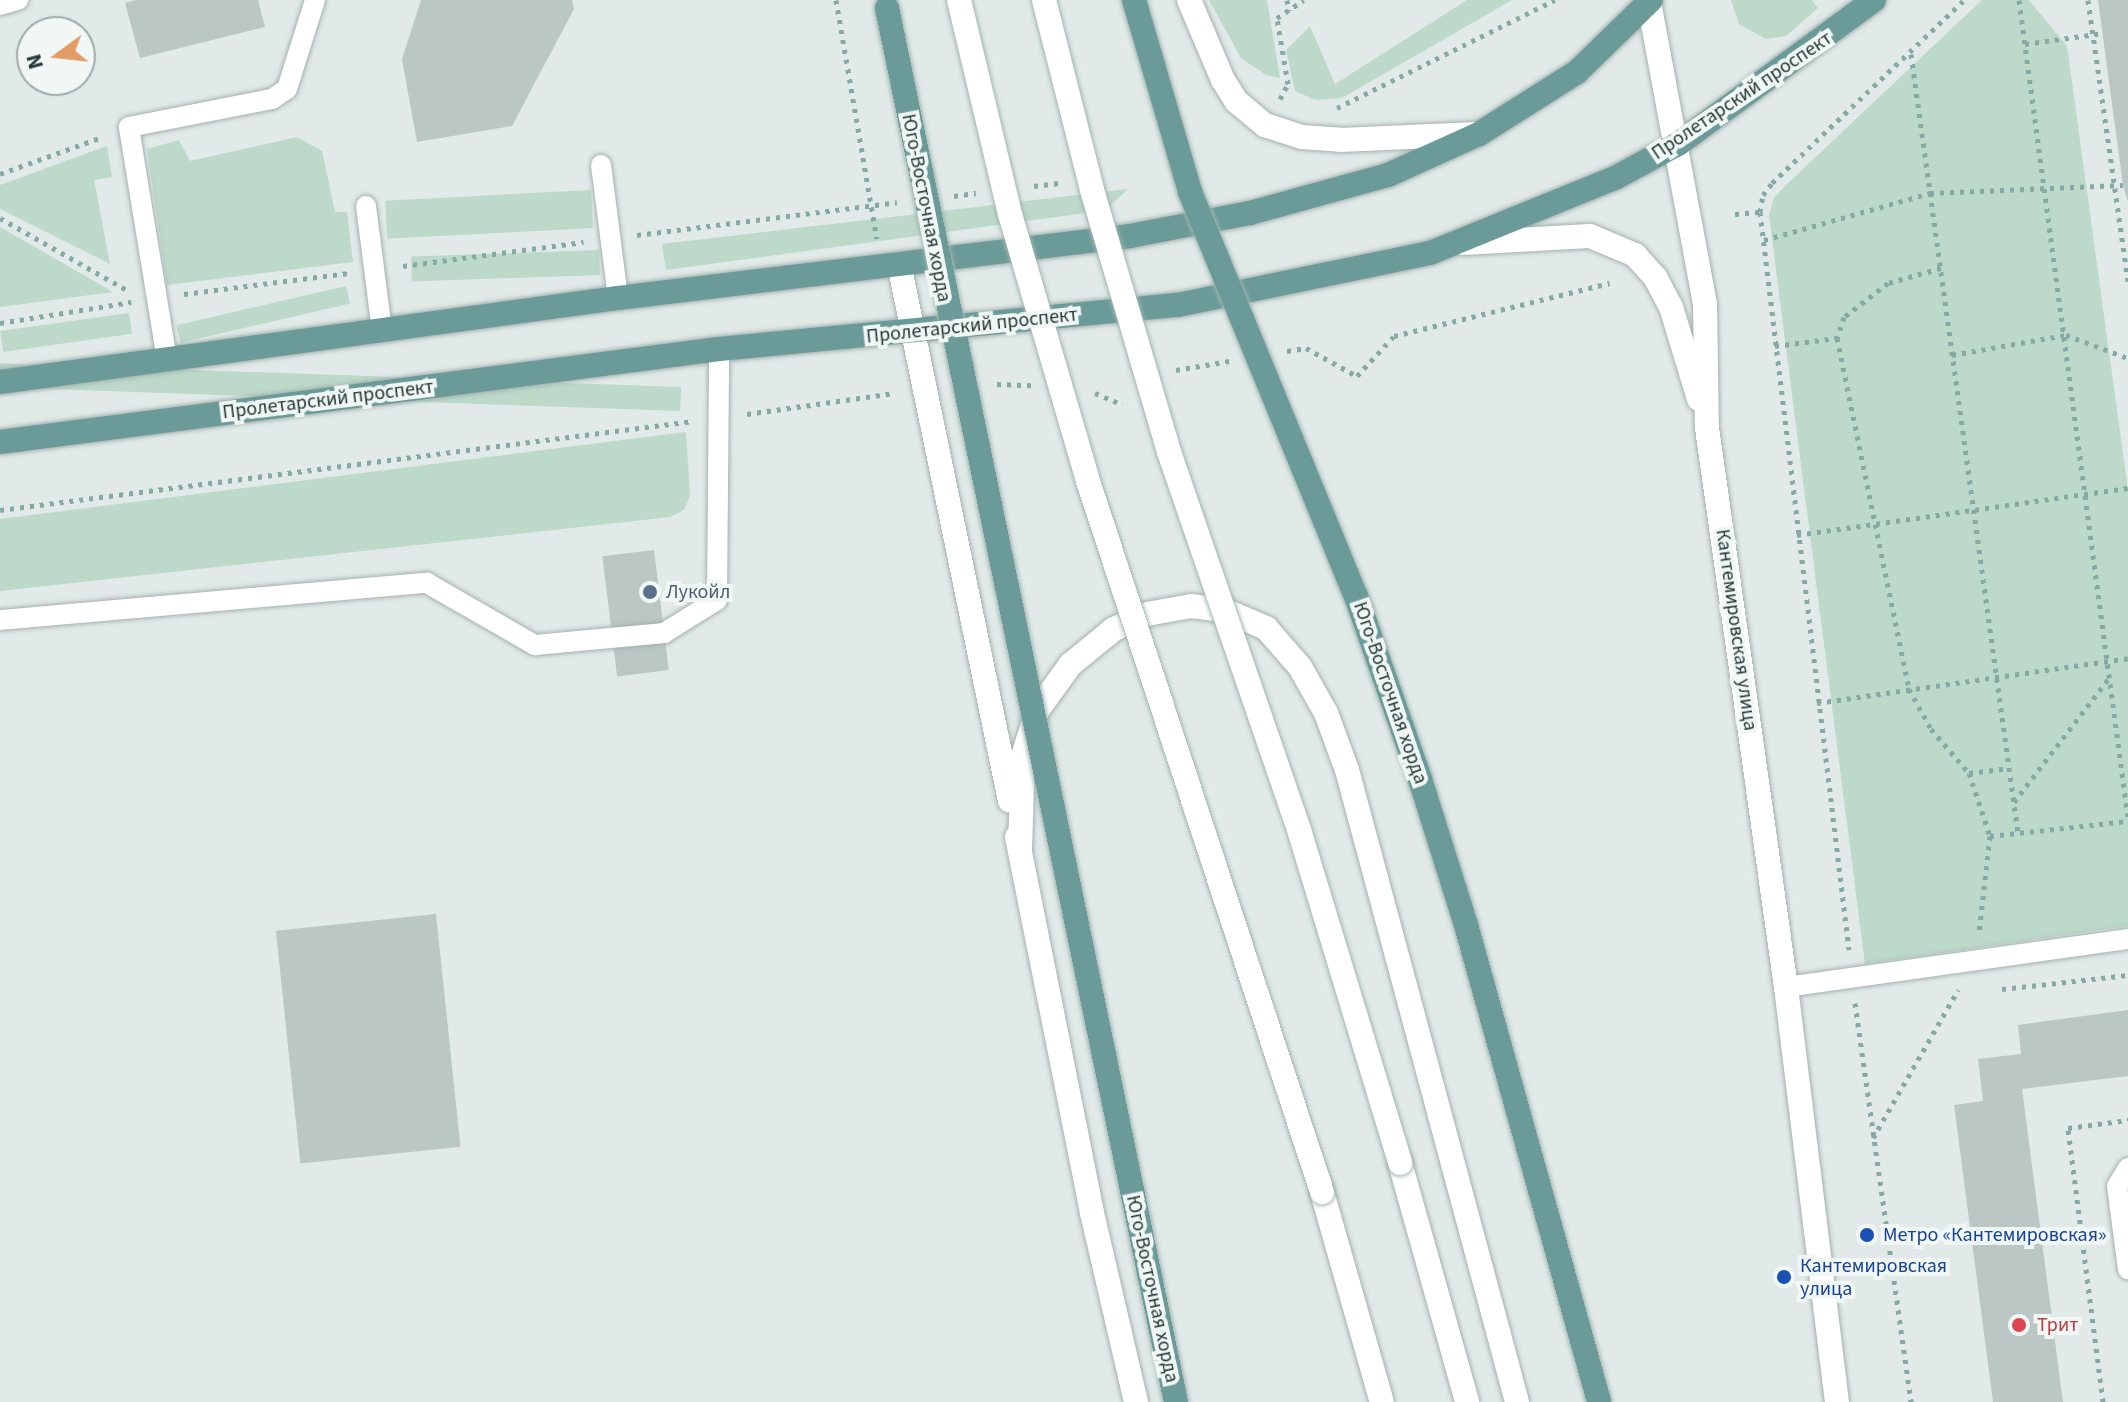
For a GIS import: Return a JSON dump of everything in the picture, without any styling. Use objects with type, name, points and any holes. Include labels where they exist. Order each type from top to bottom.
[{"type":"main road","points":[[959,0],[1010,214],[1087,478],[1322,1192],[1382,1402]]},
{"type":"main road","points":[[1044,0],[1092,190],[1169,452],[1300,833],[1400,1163],[1467,1402]]},
{"type":"main road","name":"Юго-Восточная хорда","points":[[1134,0],[1190,192],[1356,596],[1420,779],[1599,1402]]},
{"type":"main road","points":[[1189,0],[1223,80],[1236,101],[1265,125],[1302,137],[1341,140],[1479,134]]},
{"type":"main road","name":"Пролетарский проспект","points":[[0,442],[719,349],[912,333],[1178,305],[1293,285],[1463,243],[1615,178],[1678,144],[1874,0]]},
{"type":"main road","points":[[0,382],[618,298],[1130,236],[1250,213],[1388,175],[1479,134],[1577,72],[1650,1]]},
{"type":"main road","name":"Кантемировская улица","points":[[1650,1],[1705,304],[1707,428],[1786,987],[1837,1402]]},
{"type":"main road","name":"Юго-Восточная хорда","points":[[886,4],[1176,1402]]},
{"type":"main road","name":"Кантемировская улица","points":[[1463,243],[1590,236],[1635,255],[1655,277],[1671,307],[1707,428]]},
{"type":"main road","points":[[891,265],[912,333],[1020,849],[1092,1213],[1136,1402]]},
{"type":"main road","points":[[1020,849],[1023,756],[1037,711],[1070,665],[1114,629],[1147,614],[1191,606],[1224,610],[1266,628],[1300,667],[1320,701],[1347,770],[1517,1402]]},
{"type":"lane","points":[[0,5],[18,0]]},
{"type":"lane","points":[[167,360],[129,127],[272,99],[287,89],[315,0]]},
{"type":"lane","points":[[601,165],[618,298]]},
{"type":"lane","points":[[366,206],[382,331]]},
{"type":"lane","points":[[0,620],[427,583],[535,645],[664,633],[717,600],[719,349]]},
{"type":"lane","points":[[1786,987],[2128,939]]},
{"type":"lane","points":[[2128,1168],[2117,1186],[2128,1269]]},
{"type":"path","points":[[836,0],[871,206],[891,265]]},
{"type":"path","points":[[1287,0],[1289,12]]},
{"type":"path","points":[[1290,108],[1278,102],[1288,84],[1277,18],[1304,0]]},
{"type":"path","points":[[1323,114],[1555,0]]},
{"type":"path","points":[[1911,1402],[1817,703],[1760,212],[1763,195],[1772,183],[1911,54],[1964,0]]},
{"type":"path","points":[[1941,268],[1888,283],[1844,317],[1837,338],[1909,689],[1931,729],[1969,773],[1990,836],[2128,819],[2019,0]]},
{"type":"path","points":[[2088,0],[2128,282]]},
{"type":"path","points":[[2025,44],[2103,33]]},
{"type":"path","points":[[1911,54],[2018,833]]},
{"type":"path","points":[[0,174],[129,127]]},
{"type":"path","points":[[1020,188],[1065,182]]},
{"type":"path","points":[[1764,240],[1930,193],[2123,185]]},
{"type":"path","points":[[945,197],[990,191]]},
{"type":"path","points":[[159,298],[900,202]]},
{"type":"path","points":[[1735,214],[1760,212]]},
{"type":"path","points":[[0,218],[145,300],[0,323]]},
{"type":"path","points":[[1357,376],[1394,336],[1610,283]]},
{"type":"path","points":[[1952,355],[2066,335],[2128,358]]},
{"type":"path","points":[[1775,346],[1837,338]]},
{"type":"path","points":[[0,510],[905,391]]},
{"type":"path","points":[[1797,535],[2128,488]]},
{"type":"path","points":[[1817,703],[2128,658]]},
{"type":"path","points":[[2014,802],[2110,677]]},
{"type":"path","points":[[1969,773],[2009,768]]},
{"type":"path","points":[[2103,1402],[2068,1128],[2128,1120]]},
{"type":"green space","points":[[1209,0],[1267,0],[1280,78],[1266,75],[1241,58]]},
{"type":"green space","points":[[1467,0],[1512,0],[1342,98],[1316,100],[1295,91],[1286,50],[1310,26],[1335,84]]},
{"type":"green space","points":[[1731,0],[1812,0],[1818,8],[1786,36],[1766,39],[1739,24]]},
{"type":"green space","points":[[1982,0],[2029,0],[2067,46],[2128,490],[2128,926],[1865,964],[1769,215],[1774,198],[1785,186]]},
{"type":"green space","points":[[297,137],[322,151],[335,212],[347,212],[353,262],[167,285],[147,149],[179,140],[190,161]]},
{"type":"green space","points":[[107,146],[112,177],[94,180],[110,264],[0,209],[0,185]]},
{"type":"green space","points":[[1128,189],[1109,207],[1086,213],[666,270],[662,244]]},
{"type":"green space","points":[[591,190],[593,228],[387,239],[385,201]]},
{"type":"green space","points":[[0,227],[113,292],[0,307]]},
{"type":"green space","points":[[599,250],[600,275],[412,282],[411,257]]},
{"type":"green space","points":[[346,286],[350,304],[181,343],[176,325]]},
{"type":"green space","points":[[129,313],[132,334],[3,352],[0,331]]},
{"type":"green space","points":[[0,363],[681,387],[680,411],[0,387]]},
{"type":"green space","points":[[686,432],[690,496],[684,510],[670,517],[0,591],[0,519]]},
{"type":"building","points":[[136,0],[258,0],[265,27],[140,58],[125,3]]},
{"type":"building","points":[[421,0],[572,0],[574,9],[512,126],[417,142],[402,59]]},
{"type":"building","points":[[2098,0],[2128,0],[2128,202],[2123,185]]},
{"type":"building","points":[[654,550],[669,670],[617,676],[602,556]]},
{"type":"building","points":[[436,914],[460,1147],[300,1164],[276,931]]},
{"type":"building","points":[[2128,1010],[2128,1076],[2022,1089],[2063,1402],[1993,1402],[1954,1105],[1983,1101],[1978,1059],[2021,1054],[2018,1025]]},
{"type":"place","name":"Лукойл","points":[[650,592]]},
{"type":"place","name":"Метро «Кантемировская»","points":[[1867,1235]]},
{"type":"place","name":"Кантемировская улица","points":[[1784,1277]]},
{"type":"place","name":"Трит","points":[[2019,1325]]}]
